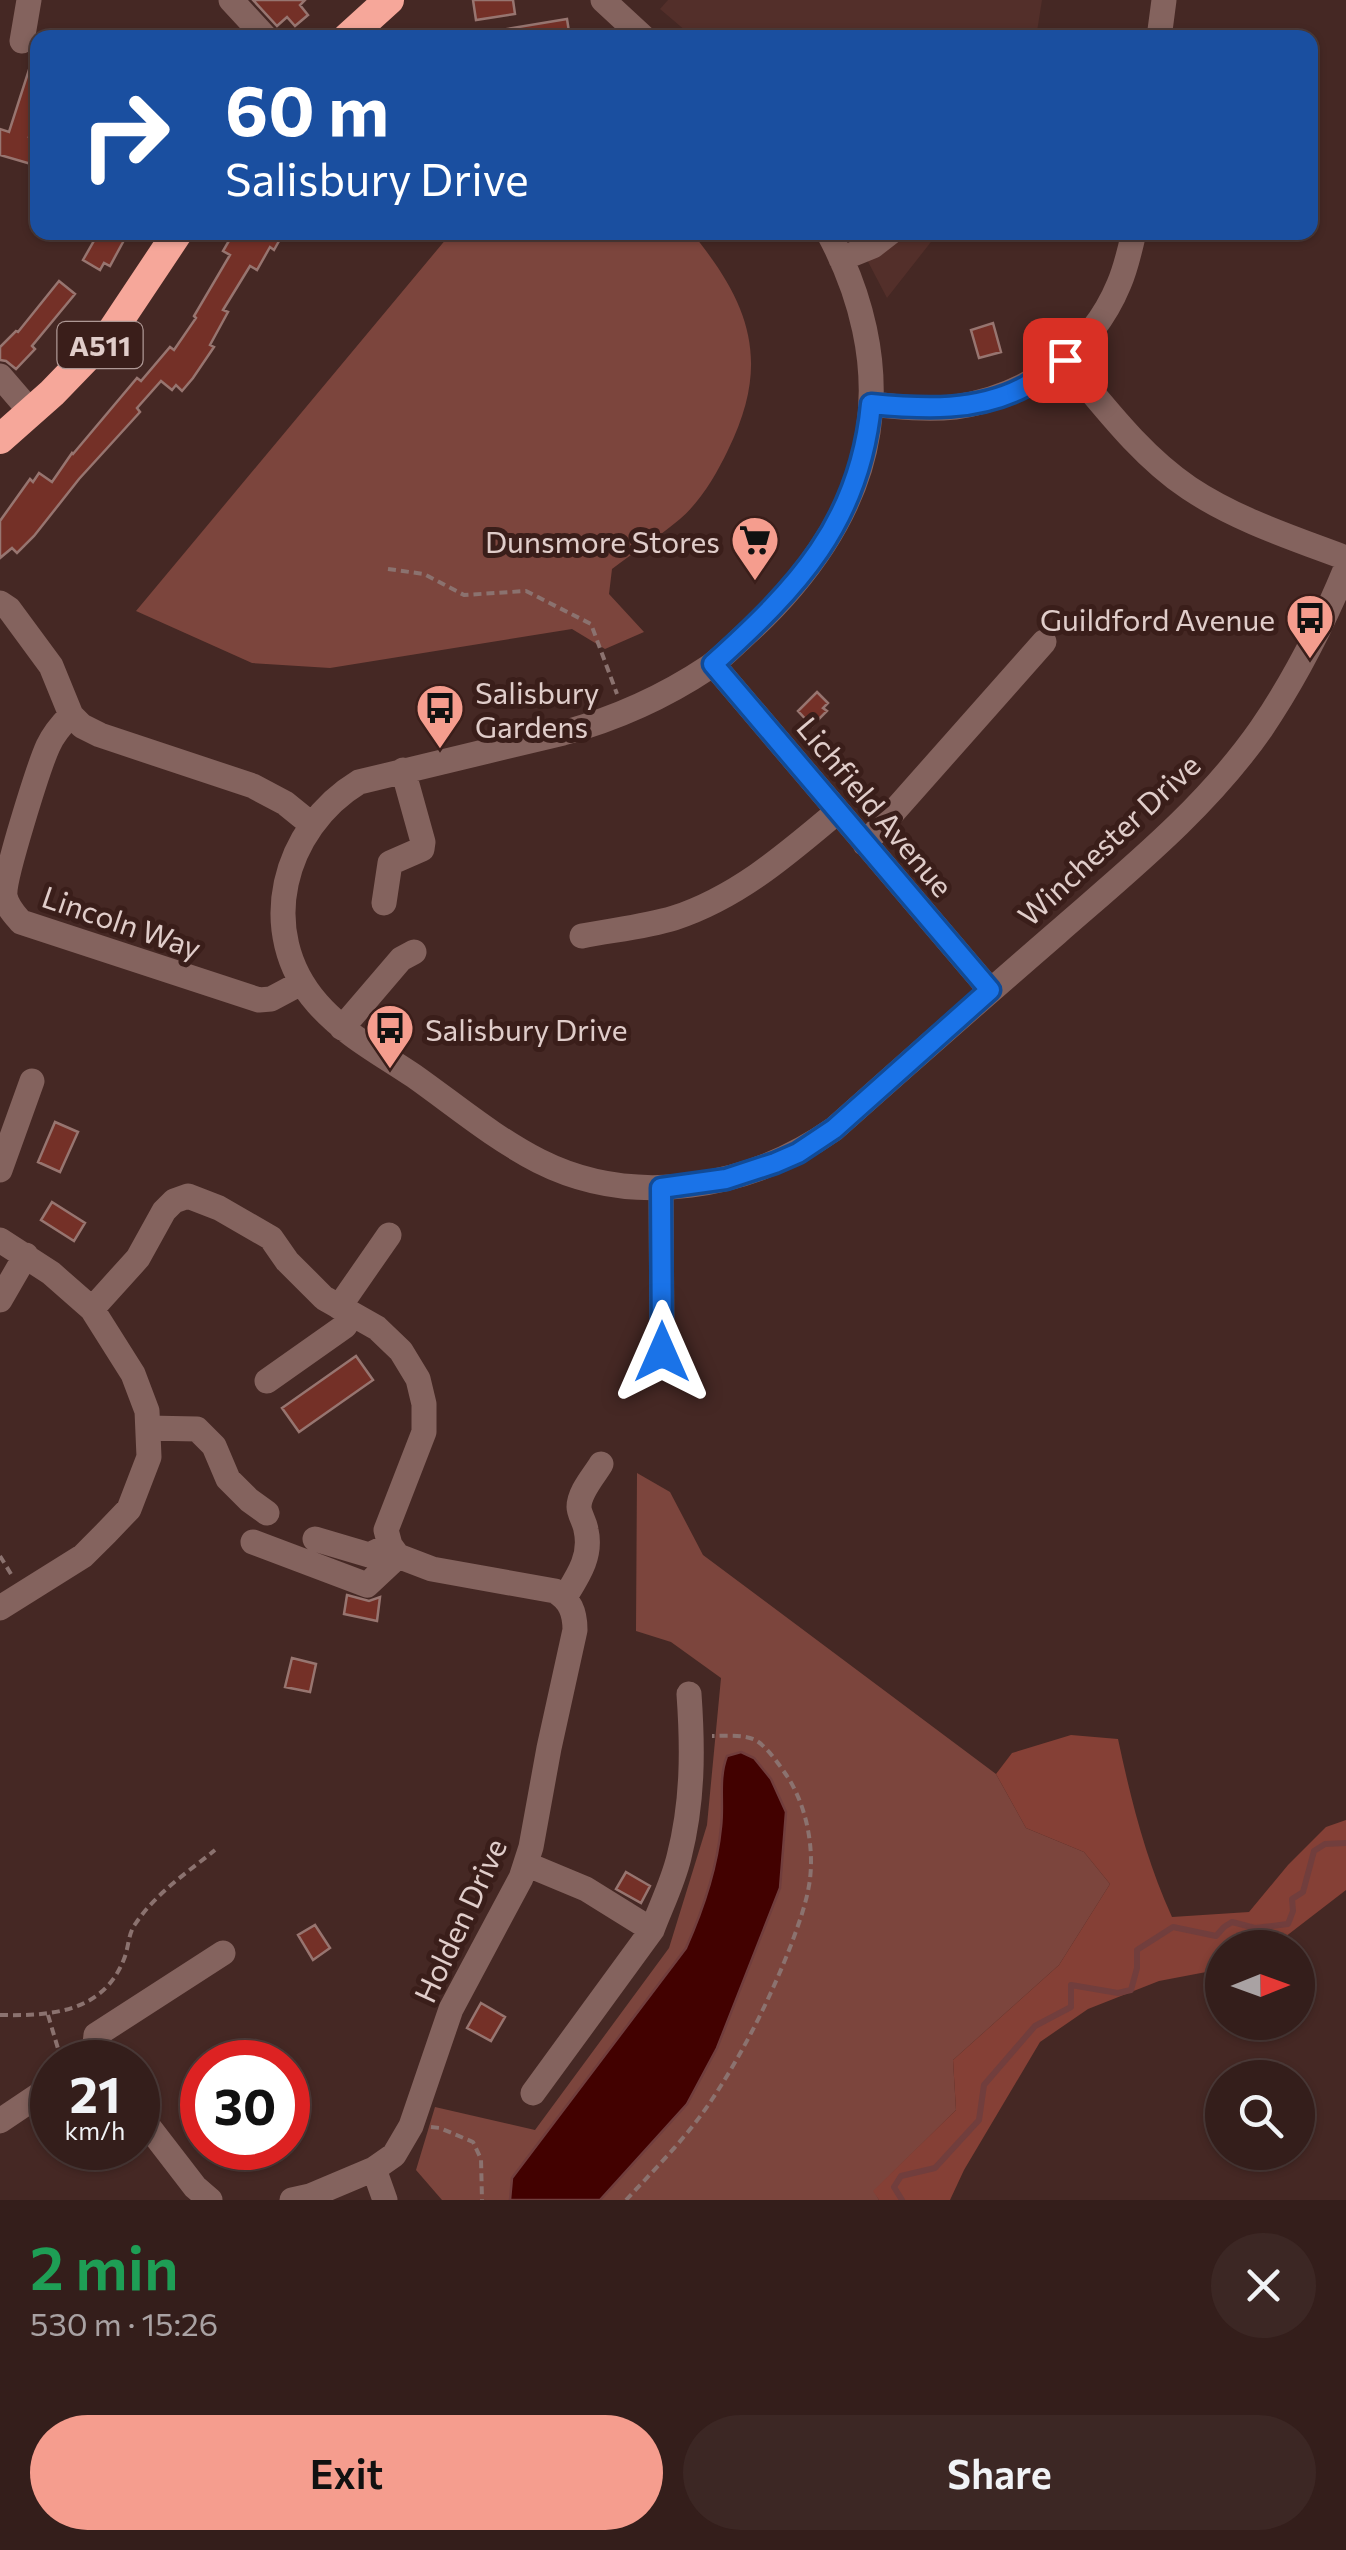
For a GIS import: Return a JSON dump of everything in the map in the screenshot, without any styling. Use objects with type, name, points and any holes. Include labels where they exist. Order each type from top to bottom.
[{"type":"highway","points":[[356,30],[389,0]]},
{"type":"highway","name":"A511","points":[[0,438],[112,331],[173,240]]},
{"type":"street","points":[[22,40],[29,0]]},
{"type":"street","points":[[231,0],[259,30]]},
{"type":"street","points":[[603,0],[635,30]]},
{"type":"street","points":[[1160,30],[1164,0]]},
{"type":"street","points":[[832,240],[850,280],[865,330],[871,404],[863,459],[817,555],[776,605],[721,657],[685,682],[624,712],[575,730],[360,782],[331,802],[311,824],[288,874],[282,921],[302,983],[317,1004],[368,1048],[538,1160],[564,1172],[639,1188],[726,1179],[798,1153],[834,1129],[990,990]]},
{"type":"street","points":[[841,259],[881,240]]},
{"type":"street","points":[[871,404],[927,408],[984,402],[1025,386],[1065,360],[1091,332],[1120,283],[1132,240]]},
{"type":"street","points":[[1065,360],[1147,454],[1187,487],[1228,511],[1346,558]]},
{"type":"street","points":[[0,376],[31,412]]},
{"type":"street","name":"Winchester Drive","points":[[990,990],[1175,827],[1222,778],[1260,730],[1294,675],[1346,568]]},
{"type":"street","points":[[0,603],[9,609],[51,666],[72,715],[82,726],[253,786],[285,803],[311,824]]},
{"type":"street","points":[[865,844],[1044,642]]},
{"type":"street","name":"Lichfield Avenue","points":[[721,657],[837,812],[990,990]]},
{"type":"street","name":"Lincoln Way","points":[[72,715],[49,744],[36,784],[8,877],[5,896],[10,910],[22,922],[258,1000],[272,999],[302,983]]},
{"type":"street","points":[[384,902],[390,863],[422,849],[403,770]]},
{"type":"street","points":[[582,936],[672,918],[708,904],[767,870],[837,812]]},
{"type":"street","points":[[342,1028],[401,959],[414,952]]},
{"type":"street","points":[[0,1170],[32,1081]]},
{"type":"street","points":[[661,1188],[662,1352]]},
{"type":"street","points":[[92,1309],[138,1258],[164,1211],[174,1201],[188,1196],[219,1208],[271,1238],[287,1262],[324,1298],[376,1328],[402,1350],[418,1378],[424,1404],[424,1432],[391,1510],[386,1530],[394,1550]]},
{"type":"street","points":[[267,1381],[345,1326],[345,1310],[390,1236]]},
{"type":"street","points":[[0,1240],[51,1273],[92,1309],[133,1374],[147,1412],[149,1458],[130,1509],[83,1556],[0,1608]]},
{"type":"street","points":[[0,1300],[26,1255]]},
{"type":"street","points":[[148,1428],[197,1430],[214,1446],[228,1480],[267,1513]]},
{"type":"street","points":[[315,1539],[369,1555],[394,1550],[432,1569],[555,1591],[565,1597],[583,1568],[588,1548],[586,1528],[578,1509],[582,1494],[601,1464]]},
{"type":"street","points":[[252,1542],[368,1584],[394,1550]]},
{"type":"street","name":"Holden Drive","points":[[292,2200],[374,2169],[394,2155],[410,2126],[452,2009],[521,1878],[532,1847],[575,1630],[572,1608],[565,1597]]},
{"type":"street","points":[[533,2092],[652,1930],[679,1859],[690,1803],[689,1694]]},
{"type":"street","points":[[526,1864],[586,1889],[652,1930]]},
{"type":"street","points":[[95,2040],[96,2035],[223,1952]]},
{"type":"street","points":[[0,2122],[30,2101]]},
{"type":"street","points":[[160,2142],[210,2200]]},
{"type":"street","points":[[374,2169],[385,2200]]},
{"type":"path","points":[[388,568],[424,574],[464,595],[526,591],[590,624],[624,712]]},
{"type":"path","points":[[626,2200],[699,2117],[739,2056],[780,1972],[803,1913],[810,1879],[811,1840],[795,1788],[780,1766],[756,1740],[692,1737]]},
{"type":"path","points":[[0,2016],[48,2015],[80,2006],[105,1990],[124,1961],[132,1927],[153,1901],[216,1850]]},
{"type":"path","points":[[48,2015],[55,2040]]},
{"type":"path","points":[[410,2126],[440,2128],[473,2142],[481,2159],[482,2200]]},
{"type":"shaded area","points":[[668,0],[1042,0],[1037,30],[685,30],[660,9]]},
{"type":"shaded area","points":[[445,240],[697,240],[729,285],[741,310],[751,362],[741,419],[718,469],[695,504],[672,526],[612,569],[609,594],[644,632],[605,649],[572,629],[330,668],[252,663],[136,611]]},
{"type":"shaded area","points":[[857,240],[933,240],[887,298]]},
{"type":"shaded area","points":[[637,1473],[670,1492],[703,1555],[996,1774],[1026,1828],[1084,1852],[1110,1884],[1059,1965],[953,2060],[956,2110],[874,2191],[879,2200],[442,2200],[416,2170],[435,2107],[535,2130],[669,1948],[707,1825],[721,1678],[671,1642],[636,1631]]},
{"type":"shaded area","points":[[1071,1735],[1118,1739],[1140,1830],[1172,1917],[1249,1912],[1326,1827],[1346,1820],[1346,1890],[1294,1930],[1205,1930],[1205,1972],[1159,1981],[1088,2009],[1040,2042],[950,2200],[879,2200],[873,2191],[956,2110],[953,2060],[1059,1965],[1110,1884],[1084,1852],[1026,1828],[996,1774],[1012,1753]]},
{"type":"shaded area","points":[[741,1752],[754,1758],[771,1779],[786,1812],[780,1888],[717,2048],[687,2104],[600,2200],[510,2200],[512,2178],[686,1948],[716,1858],[724,1765],[727,1756]]},
{"type":"building","points":[[253,0],[305,0],[300,5],[308,15],[295,26],[287,17],[277,26]]},
{"type":"building","points":[[473,0],[513,0],[515,14],[476,20]]},
{"type":"building","points":[[567,19],[569,30],[507,30]]},
{"type":"building","points":[[30,67],[30,164],[0,155],[0,129],[9,132]]},
{"type":"building","points":[[94,240],[123,242],[110,266],[104,263],[100,270],[83,260]]},
{"type":"building","points":[[229,240],[280,240],[274,250],[270,247],[257,270],[250,266],[223,310],[228,312],[210,345],[214,347],[182,391],[176,385],[172,390],[161,381],[137,408],[140,412],[34,536],[17,553],[12,548],[0,558],[0,521],[30,479],[33,482],[39,473],[52,482],[137,378],[141,381],[170,347],[174,350],[230,255],[223,251]]},
{"type":"building","points":[[59,281],[75,294],[32,346],[35,349],[16,369],[0,360],[0,347],[18,332]]},
{"type":"building","points":[[993,323],[1001,352],[979,358],[971,330]]},
{"type":"building","points":[[817,692],[828,703],[823,708],[827,711],[812,726],[798,711]]},
{"type":"building","points":[[55,1122],[78,1132],[60,1172],[38,1162]]},
{"type":"building","points":[[52,1202],[85,1223],[74,1241],[41,1220]]},
{"type":"building","points":[[356,1356],[373,1380],[299,1432],[282,1408]]},
{"type":"building","points":[[347,1595],[369,1601],[380,1597],[377,1621],[344,1614]]},
{"type":"building","points":[[292,1658],[316,1664],[310,1692],[285,1687]]},
{"type":"building","points":[[626,1872],[650,1886],[641,1903],[616,1889]]},
{"type":"building","points":[[315,1925],[330,1948],[313,1960],[298,1935]]},
{"type":"building","points":[[481,2003],[505,2017],[491,2041],[467,2028]]},
{"type":"waterway","points":[[902,2200],[894,2187],[901,2176],[935,2168],[979,2120],[984,2085],[1035,2026],[1071,2007],[1071,1985],[1118,1993],[1131,1990],[1137,1950],[1173,1927],[1216,1936],[1232,1922],[1255,1928],[1288,1924],[1292,1899],[1303,1892],[1314,1851],[1325,1844],[1346,1843]]},
{"type":"place","name":"Dunsmore Stores","points":[[755,582]]},
{"type":"place","name":"Guildford Avenue","points":[[1310,660]]},
{"type":"place","name":"Salisbury Gardens","points":[[440,750]]},
{"type":"place","name":"Salisbury Drive","points":[[390,1070]]},
{"type":"route","points":[[662,1352],[661,1188],[726,1179],[798,1153],[834,1129],[990,990],[713,664],[776,605],[817,555],[863,459],[871,404],[927,408],[984,402],[1025,386],[1065,360]]}]
